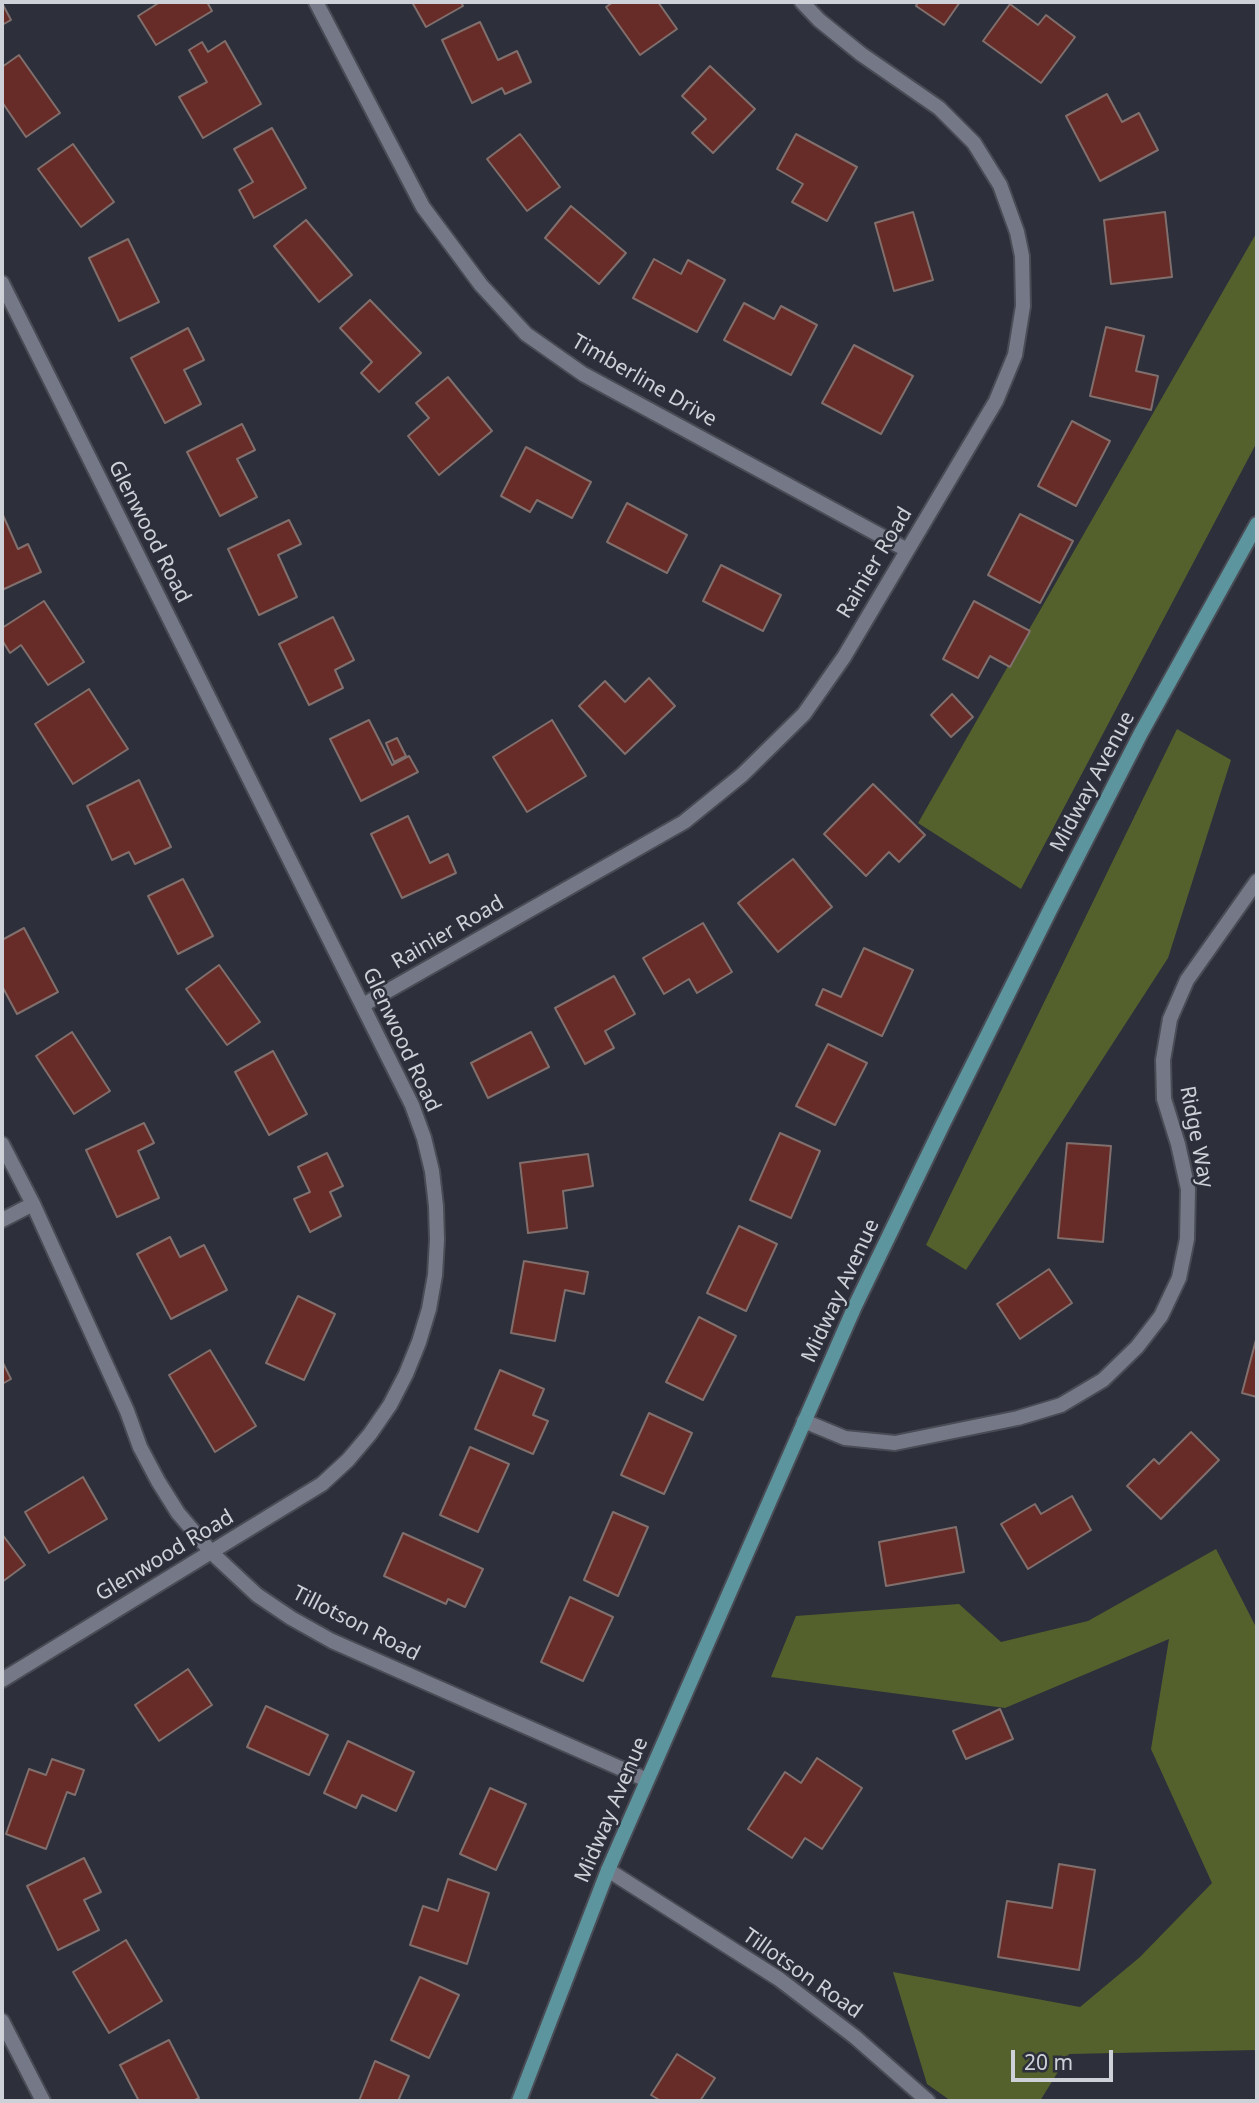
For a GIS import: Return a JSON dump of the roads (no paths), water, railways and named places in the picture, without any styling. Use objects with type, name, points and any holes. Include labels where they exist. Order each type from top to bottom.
[{"type":"main road","name":"Midway Avenue","points":[[519,2101],[608,1870],[855,1306],[1050,910],[1141,733],[1257,524]]},
{"type":"street","name":"Timberline Drive","points":[[316,2],[423,207],[481,285],[526,334],[583,374],[907,550]]},
{"type":"street","name":"Rainier Road","points":[[363,1005],[684,822],[742,775],[804,713],[844,657],[996,401],[1015,355],[1023,306],[1022,256],[1017,232],[1000,185],[974,143],[939,108],[861,54],[819,20],[802,2]]},
{"type":"street","name":"Glenwood Road","points":[[2,283],[412,1105],[432,1171],[437,1240],[429,1309],[415,1353],[390,1405],[348,1460],[322,1484],[2,1680]]},
{"type":"street","name":"Ridge Way","points":[[804,1421],[845,1438],[895,1443],[1018,1418],[1061,1405],[1103,1381],[1138,1347],[1161,1316],[1179,1278],[1187,1239],[1188,1189],[1164,1099],[1163,1060],[1170,1019],[1187,980],[1257,881]]},
{"type":"street","name":"Tillotson Road","points":[[2,1144],[33,1204],[127,1410],[140,1447],[178,1513],[212,1553],[257,1595],[332,1641],[647,1780]]},
{"type":"street","points":[[2,1220],[33,1204]]},
{"type":"street","name":"Tillotson Road","points":[[608,1870],[779,1979],[855,2037],[928,2101]]},
{"type":"street","points":[[2,2021],[43,2101]]}]
